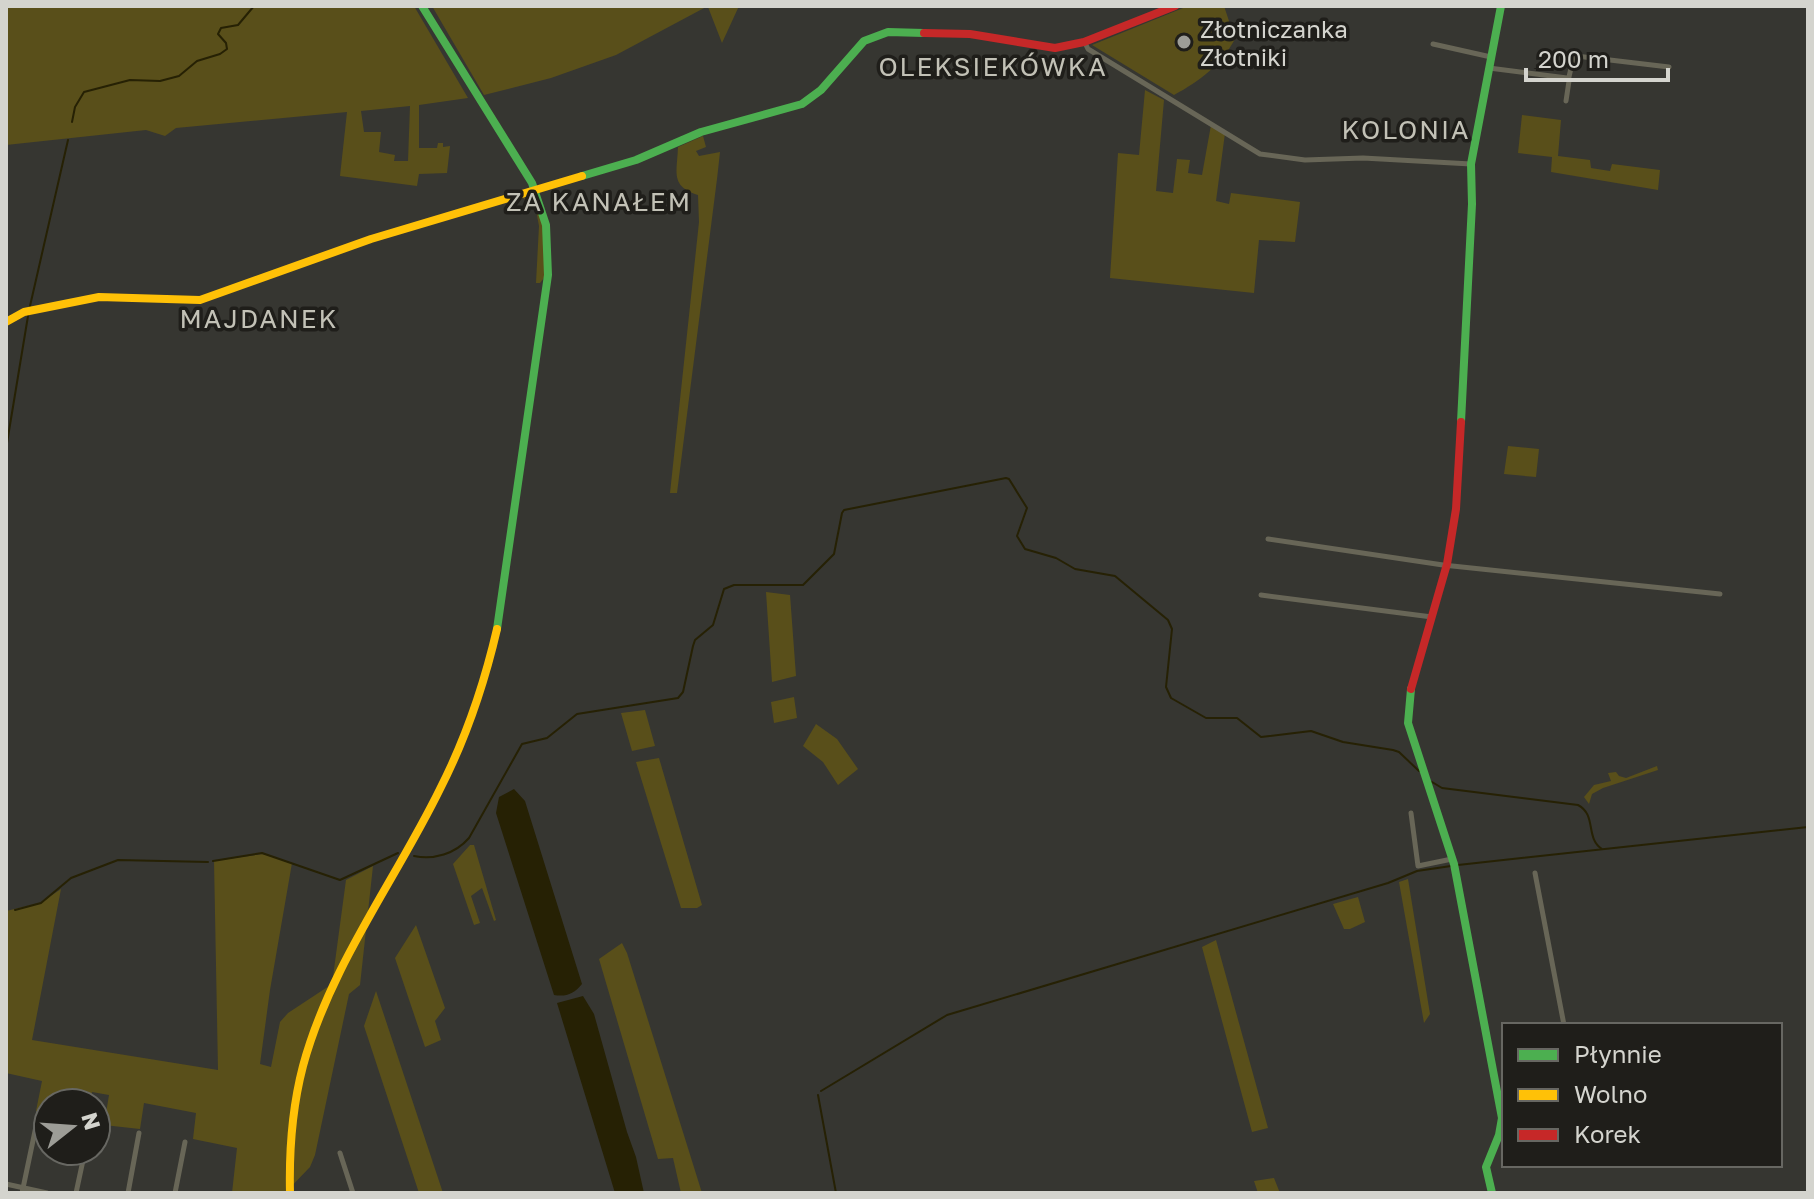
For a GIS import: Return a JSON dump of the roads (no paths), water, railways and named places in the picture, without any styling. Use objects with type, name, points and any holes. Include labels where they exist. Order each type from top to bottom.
[{"type":"street","points":[[290,1193],[291,1132],[297,1095],[315,1029],[336,981],[448,778],[476,704],[493,645],[506,574],[548,275],[546,225],[534,190],[513,150],[422,6]]},
{"type":"street","points":[[6,322],[24,312],[99,297],[200,300],[371,239],[636,160],[701,132],[802,104],[821,90],[851,53],[873,36],[888,32],[970,34],[1055,48],[1084,42],[1175,6]]},
{"type":"street","points":[[1501,6],[1471,164],[1472,204],[1456,509],[1447,564],[1411,682],[1408,723],[1453,859],[1500,1080],[1502,1112]]},
{"type":"street","points":[[1084,42],[1088,49],[1124,72],[1260,154],[1305,160],[1363,158],[1471,164]]},
{"type":"street","points":[[1433,44],[1491,57]]},
{"type":"street","points":[[1566,101],[1567,78],[1576,56],[1669,67]]},
{"type":"street","points":[[1489,68],[1567,78]]},
{"type":"street","points":[[1268,539],[1447,564],[1720,594]]},
{"type":"street","points":[[1261,595],[1433,617]]},
{"type":"street","points":[[1411,813],[1418,866],[1453,859]]},
{"type":"street","points":[[1535,873],[1564,1023]]},
{"type":"street","points":[[1492,1193],[1486,1167],[1502,1130]]},
{"type":"street","points":[[128,1193],[139,1133]]},
{"type":"street","points":[[175,1193],[185,1142]]},
{"type":"street","points":[[22,1190],[32,1144]]},
{"type":"street","points":[[340,1153],[353,1193]]},
{"type":"street","points":[[76,1193],[82,1167]]},
{"type":"street","points":[[6,1184],[22,1190],[47,1193]]},
{"type":"waterway","points":[[72,122],[75,107],[84,92],[130,80],[160,81],[179,76],[197,61],[220,54],[227,49],[218,34],[221,28],[238,25],[254,6]]},
{"type":"waterway","points":[[30,306],[68,140]]},
{"type":"waterway","points":[[6,449],[28,316]]},
{"type":"waterway","points":[[414,856],[444,854],[469,838],[522,744],[547,738],[577,714],[678,698],[683,692],[695,640],[713,625],[724,589],[734,585],[803,585],[834,554],[844,510],[1006,478],[1027,508],[1017,536],[1025,549],[1056,558],[1075,569],[1115,576],[1168,620],[1172,629],[1166,687],[1171,698],[1206,718],[1237,718],[1261,737],[1311,731],[1343,742],[1393,750],[1419,771]]},
{"type":"waterway","points":[[1432,782],[1442,788],[1578,805],[1584,809],[1594,839],[1602,849]]},
{"type":"waterway","points":[[1458,865],[1808,827]]},
{"type":"waterway","points":[[213,861],[262,853],[340,880],[398,853]]},
{"type":"waterway","points":[[15,910],[41,903],[71,878],[118,860],[208,862]]},
{"type":"waterway","points":[[821,1091],[947,1015],[1388,883],[1417,871],[1451,866]]},
{"type":"waterway","points":[[818,1095],[836,1193]]},
{"type":"place","name":"Złotniczanka Złotniki","points":[[1184,42]]},
{"type":"district","name":"OLEKSIEKÓWKA","points":[[993,66]]},
{"type":"district","name":"KOLONIA","points":[[1406,129]]},
{"type":"district","name":"ZA KANAŁEM","points":[[599,201]]},
{"type":"district","name":"MAJDANEK","points":[[259,318]]}]
